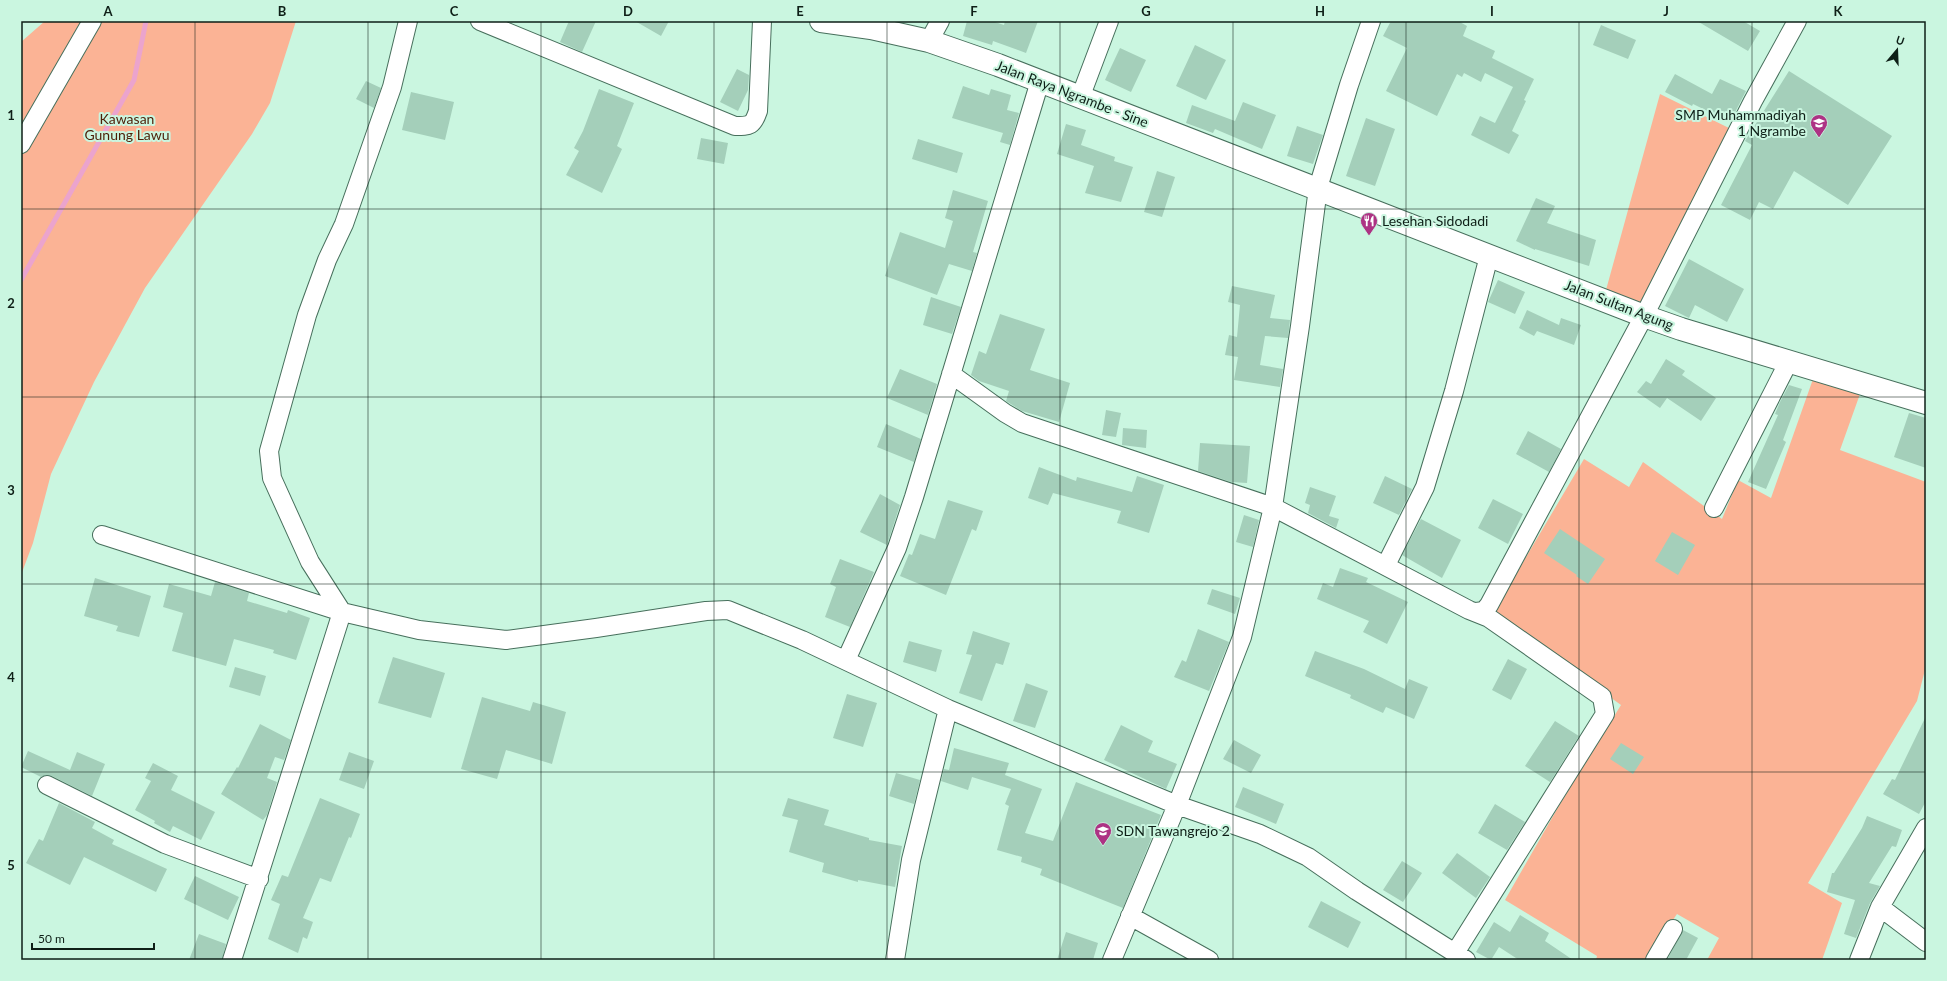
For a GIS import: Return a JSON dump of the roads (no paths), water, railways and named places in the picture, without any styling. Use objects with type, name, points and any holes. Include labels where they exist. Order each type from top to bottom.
[{"type":"main road","name":"Jalan Raya Ngrambe - Sine","points":[[821,21],[871,28],[929,41],[1040,81],[1080,98],[1318,188]]},
{"type":"main road","name":"Jalan Sultan Agung","points":[[1318,188],[1644,316],[1681,329],[1926,403]]},
{"type":"street","points":[[21,144],[92,21]]},
{"type":"street","points":[[232,960],[259,879],[342,612],[310,562],[272,478],[269,451],[307,315],[327,260],[344,224],[392,87],[408,21]]},
{"type":"street","points":[[480,21],[735,126],[748,126],[755,121],[758,110],[762,21]]},
{"type":"street","points":[[929,41],[940,21]]},
{"type":"street","points":[[1080,98],[1109,21]]},
{"type":"street","points":[[1112,960],[1177,804],[1242,637],[1273,507],[1300,326],[1318,188],[1349,85],[1371,21]]},
{"type":"street","points":[[1476,612],[1484,611],[1489,605],[1644,316],[1753,101],[1797,21]]},
{"type":"street","points":[[846,660],[897,548],[914,497],[1040,81]]},
{"type":"street","points":[[1386,565],[1425,487],[1454,391],[1489,256]]},
{"type":"street","points":[[1714,508],[1789,361]]},
{"type":"street","points":[[102,535],[342,612],[419,630],[506,640],[596,628],[706,610],[728,610],[802,640],[948,709],[1177,804],[1260,834],[1308,857],[1357,891],[1460,956],[1605,714],[1602,697],[1489,618],[1469,610],[1386,565],[1273,507],[1022,423],[1005,413],[951,374]]},
{"type":"street","points":[[895,960],[911,860],[948,709]]},
{"type":"street","points":[[47,785],[165,844],[259,879]]},
{"type":"street","points":[[1859,960],[1880,907],[1926,828]]},
{"type":"street","points":[[1880,907],[1926,942]]},
{"type":"street","points":[[1130,916],[1209,960]]},
{"type":"street","points":[[1655,960],[1673,929]]},
{"type":"waterway","points":[[21,280],[134,80],[146,21]]},
{"type":"place","name":"SMP Muhammadiyah 1 Ngrambe","points":[[1819,138]]},
{"type":"place","name":"Lesehan Sidodadi","points":[[1369,236]]},
{"type":"place","name":"SDN Tawangrejo 2","points":[[1103,846]]},
{"type":"park label","name":"Kawasan Gunung Lawu","points":[[127,128]]}]
